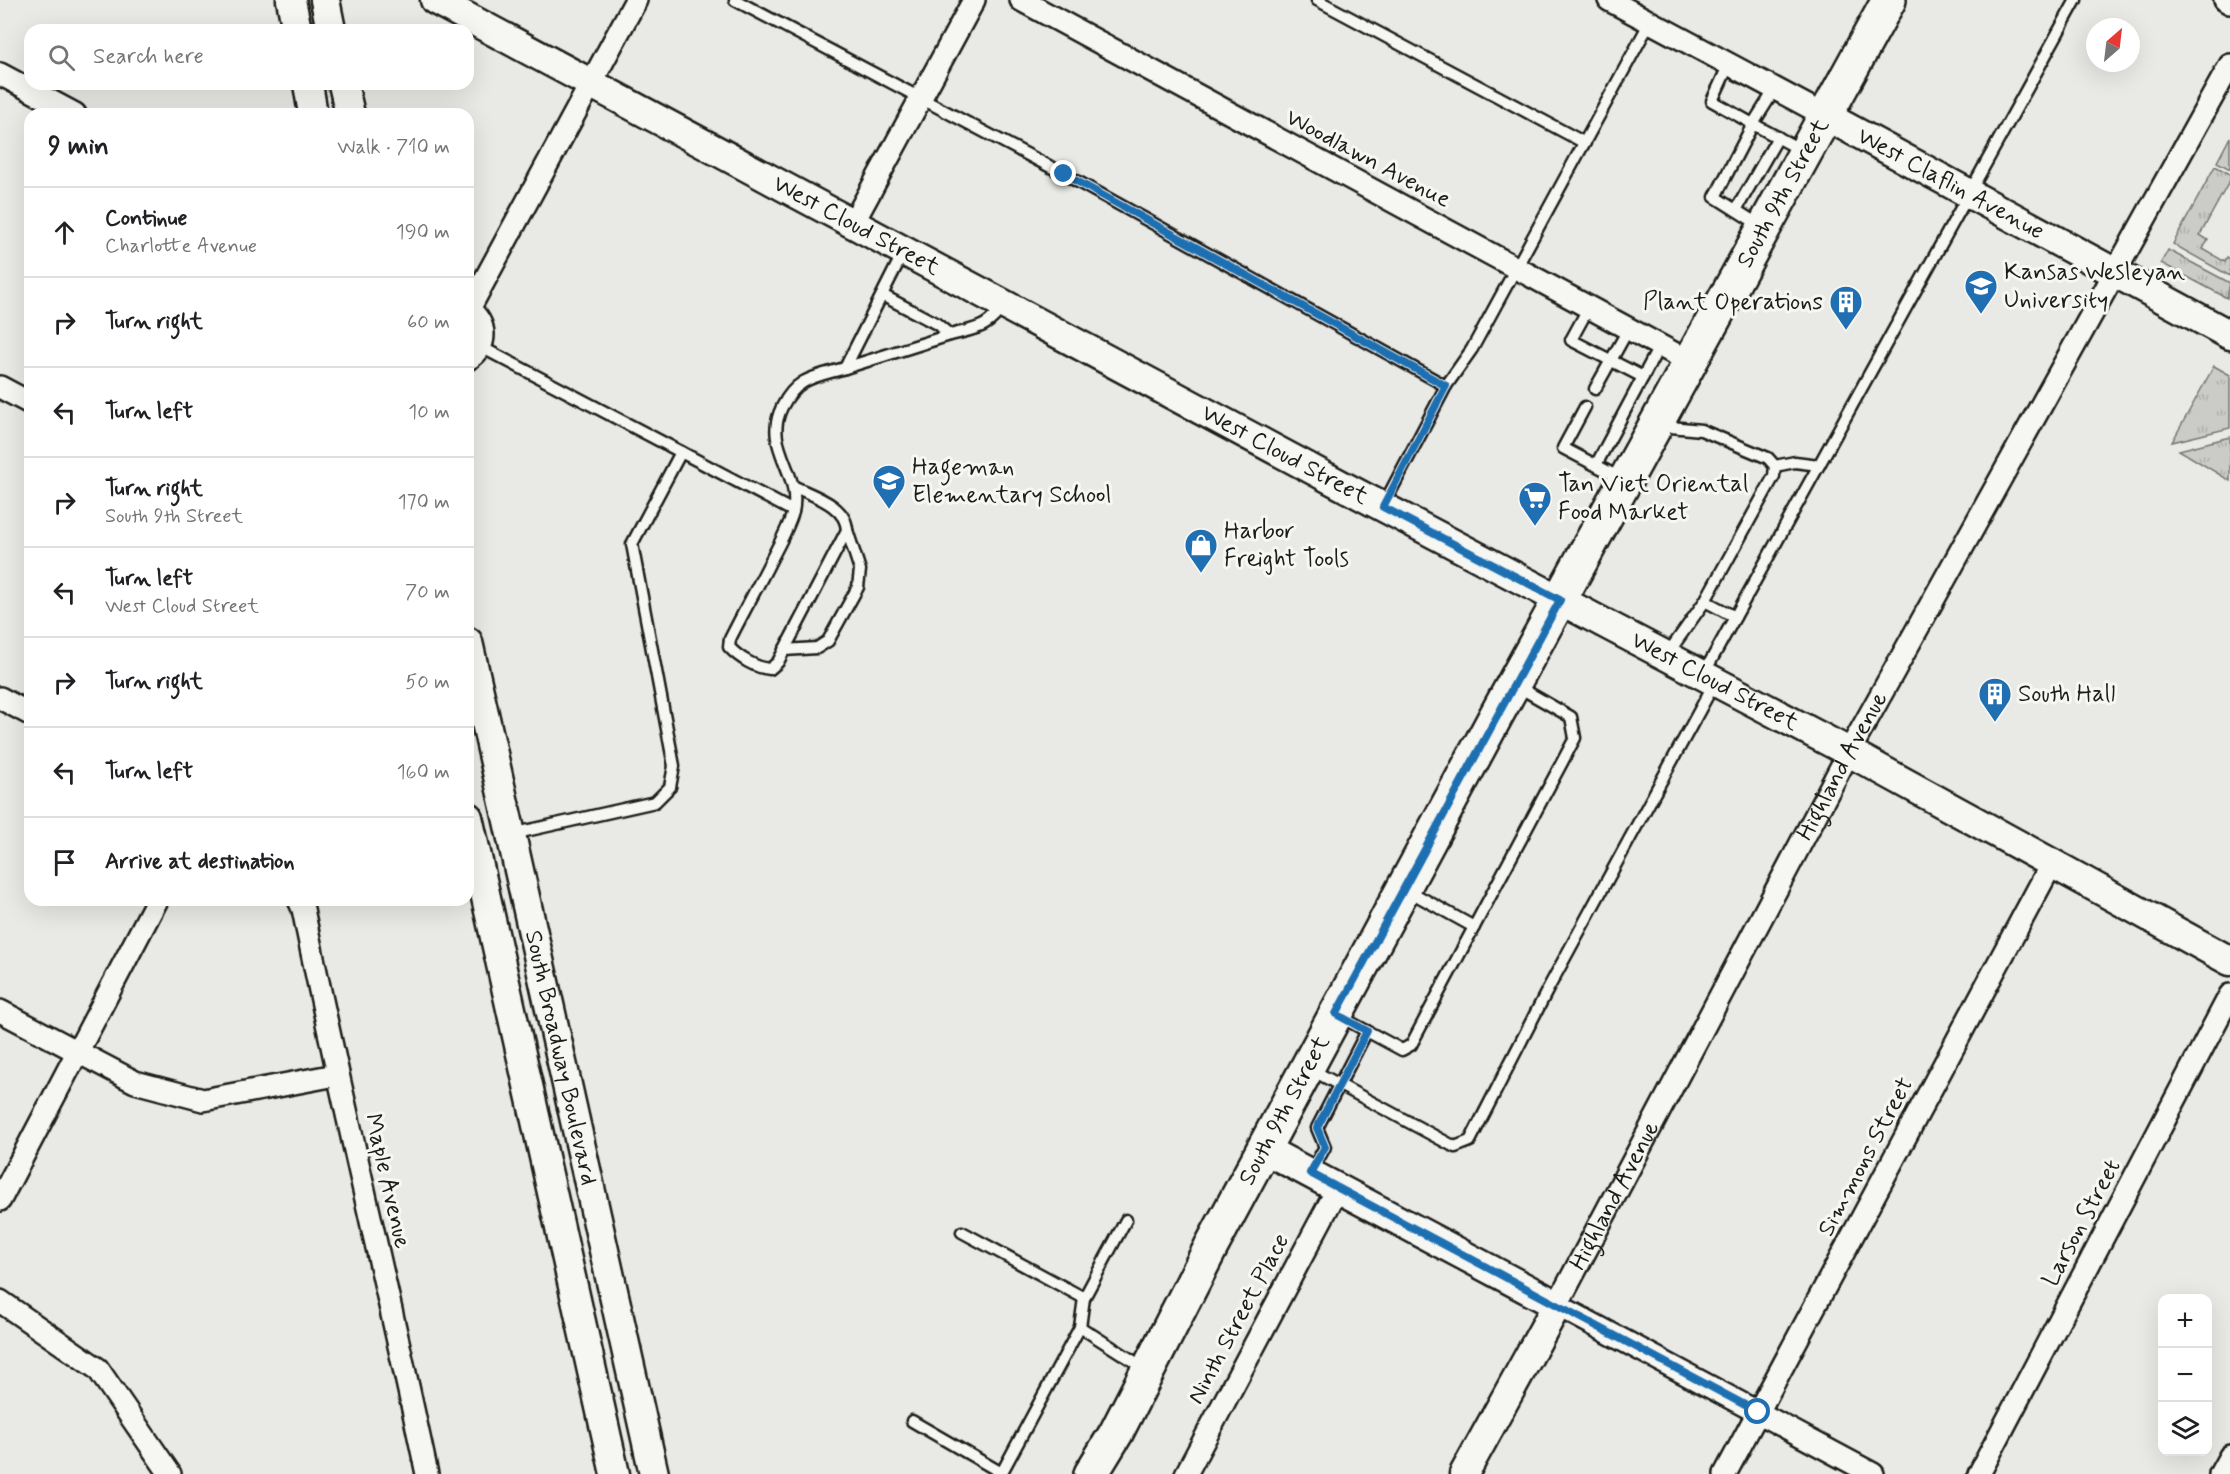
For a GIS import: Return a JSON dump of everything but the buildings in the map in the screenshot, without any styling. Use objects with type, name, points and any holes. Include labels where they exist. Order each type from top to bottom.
[{"type":"main road","points":[[291,0],[296,24]]},
{"type":"main road","points":[[325,0],[330,24]]},
{"type":"main road","name":"West Cloud Street","points":[[435,0],[1383,507],[1849,752],[2230,961]]},
{"type":"main road","name":"South 9th Street","points":[[1100,1474],[1116,1433],[1147,1370],[1264,1149],[1514,684],[1764,228],[1792,145],[1826,116],[1889,0]]},
{"type":"main road","points":[[309,90],[313,108]]},
{"type":"main road","points":[[344,90],[349,108]]},
{"type":"main road","name":"West Claflin Avenue","points":[[1826,116],[2230,335]]},
{"type":"main road","name":"South Broadway Boulevard","points":[[474,668],[654,1474]]},
{"type":"main road","name":"South Broadway Boulevard","points":[[474,844],[615,1474]]},
{"type":"main road","points":[[1264,1149],[1557,1305]]},
{"type":"main road","name":"Highland Avenue","points":[[1464,1474],[1557,1305]]},
{"type":"main road","name":"South 9th Street","points":[[1091,1474],[1116,1433]]},
{"type":"street","points":[[474,298],[636,0]]},
{"type":"street","points":[[853,223],[974,0]]},
{"type":"street","name":"Woodlawn Avenue","points":[[1021,0],[1690,362]]},
{"type":"street","name":"West Claflin Avenue","points":[[1609,0],[1826,116]]},
{"type":"street","points":[[2225,0],[2230,3]]},
{"type":"street","name":"Highland Avenue","points":[[1557,1305],[1849,752],[2230,65]]},
{"type":"street","points":[[0,74],[24,87]]},
{"type":"street","points":[[30,90],[64,108]]},
{"type":"street","points":[[474,315],[481,322],[484,330],[474,353]]},
{"type":"street","points":[[0,387],[24,400]]},
{"type":"street","points":[[0,698],[24,711]]},
{"type":"street","name":"Simmons Street","points":[[1725,1474],[2052,863]]},
{"type":"street","points":[[0,1200],[79,1054],[154,906]]},
{"type":"street","name":"Maple Avenue","points":[[302,906],[336,1075],[401,1351],[427,1474]]},
{"type":"street","name":"Larson Street","points":[[1979,1474],[2230,995]]},
{"type":"street","points":[[0,1011],[135,1082],[203,1100],[336,1075]]},
{"type":"street","name":"Ninth Street Place","points":[[1186,1474],[1338,1188]]},
{"type":"street","points":[[0,1301],[98,1368],[170,1474]]},
{"type":"street","points":[[1557,1305],[1873,1474]]},
{"type":"street","points":[[2220,1474],[2230,1456]]},
{"type":"lane","points":[[735,0],[920,100],[1064,174],[1446,386]]},
{"type":"lane","points":[[1317,0],[1585,143]]},
{"type":"lane","points":[[1308,1068],[1455,1146],[1470,1141],[1709,678],[1735,617],[2076,0]]},
{"type":"lane","points":[[1383,507],[1446,386],[1472,349],[1650,22]]},
{"type":"lane","points":[[1729,64],[1712,101],[1792,145],[1736,210]]},
{"type":"lane","points":[[1764,228],[1715,197],[1753,124],[1775,89]]},
{"type":"lane","points":[[845,368],[904,250]]},
{"type":"lane","points":[[882,295],[937,324],[950,335]]},
{"type":"lane","points":[[847,530],[784,650],[770,669],[762,668],[735,654],[729,647],[730,639],[784,534],[793,511],[793,486],[774,431],[776,419],[796,386],[805,379],[950,335],[984,327],[993,321],[1004,304]]},
{"type":"lane","points":[[1589,307],[1571,340],[1642,377]]},
{"type":"lane","points":[[1595,389],[1606,378],[1611,360],[1629,328]]},
{"type":"lane","points":[[1596,465],[1632,392],[1660,345]]},
{"type":"lane","points":[[474,353],[681,452],[793,511]]},
{"type":"lane","points":[[1585,414],[1563,448],[1625,481]]},
{"type":"lane","points":[[1656,425],[1701,429],[1768,458],[1775,466],[1774,476],[1705,602],[1666,656]]},
{"type":"lane","points":[[512,834],[655,802],[670,788],[674,766],[632,544],[681,452]]},
{"type":"lane","points":[[1775,466],[1795,462],[1819,465]]},
{"type":"lane","points":[[784,650],[817,648],[828,641],[858,587],[861,570],[847,530],[846,518],[840,510],[793,486]]},
{"type":"lane","points":[[1705,602],[1735,617]]},
{"type":"lane","points":[[1336,1014],[1402,1050],[1411,1045],[1575,738],[1571,717],[1514,684]]},
{"type":"lane","points":[[1404,888],[1474,927]]},
{"type":"lane","points":[[1310,1173],[1325,1147],[1317,1128],[1367,1031]]},
{"type":"lane","points":[[912,1421],[1000,1473],[1080,1327],[1084,1298],[1126,1220]]},
{"type":"lane","points":[[962,1232],[1084,1298]]},
{"type":"lane","points":[[1080,1327],[1147,1370]]},
{"type":"green space","points":[[2230,137],[2230,169],[2217,162]]},
{"type":"green space","points":[[2215,166],[2230,174],[2230,180],[2200,235],[2208,240],[2203,249],[2225,262],[2227,257],[2230,259],[2230,276],[2173,244]]},
{"type":"green space","points":[[2168,250],[2230,283],[2227,298],[2161,263]]},
{"type":"green space","points":[[2214,366],[2230,375],[2230,428],[2172,442]]},
{"type":"green space","points":[[2230,437],[2230,481],[2179,450]]},
{"type":"place","name":"Kansas Wesleyan University","points":[[1981,315]]},
{"type":"place","name":"Plant Operations","points":[[1846,331]]},
{"type":"place","name":"Hageman Elementary School","points":[[889,510]]},
{"type":"place","name":"Tan Viet Oriental Food Market","points":[[1535,527]]},
{"type":"place","name":"Harbor Freight Tools","points":[[1201,574]]},
{"type":"place","name":"South Hall","points":[[1995,723]]},
{"type":"route","points":[[1064,174],[1446,386],[1383,507],[1560,600],[1336,1014],[1367,1031],[1317,1128],[1325,1147],[1310,1173],[1758,1412]]}]
